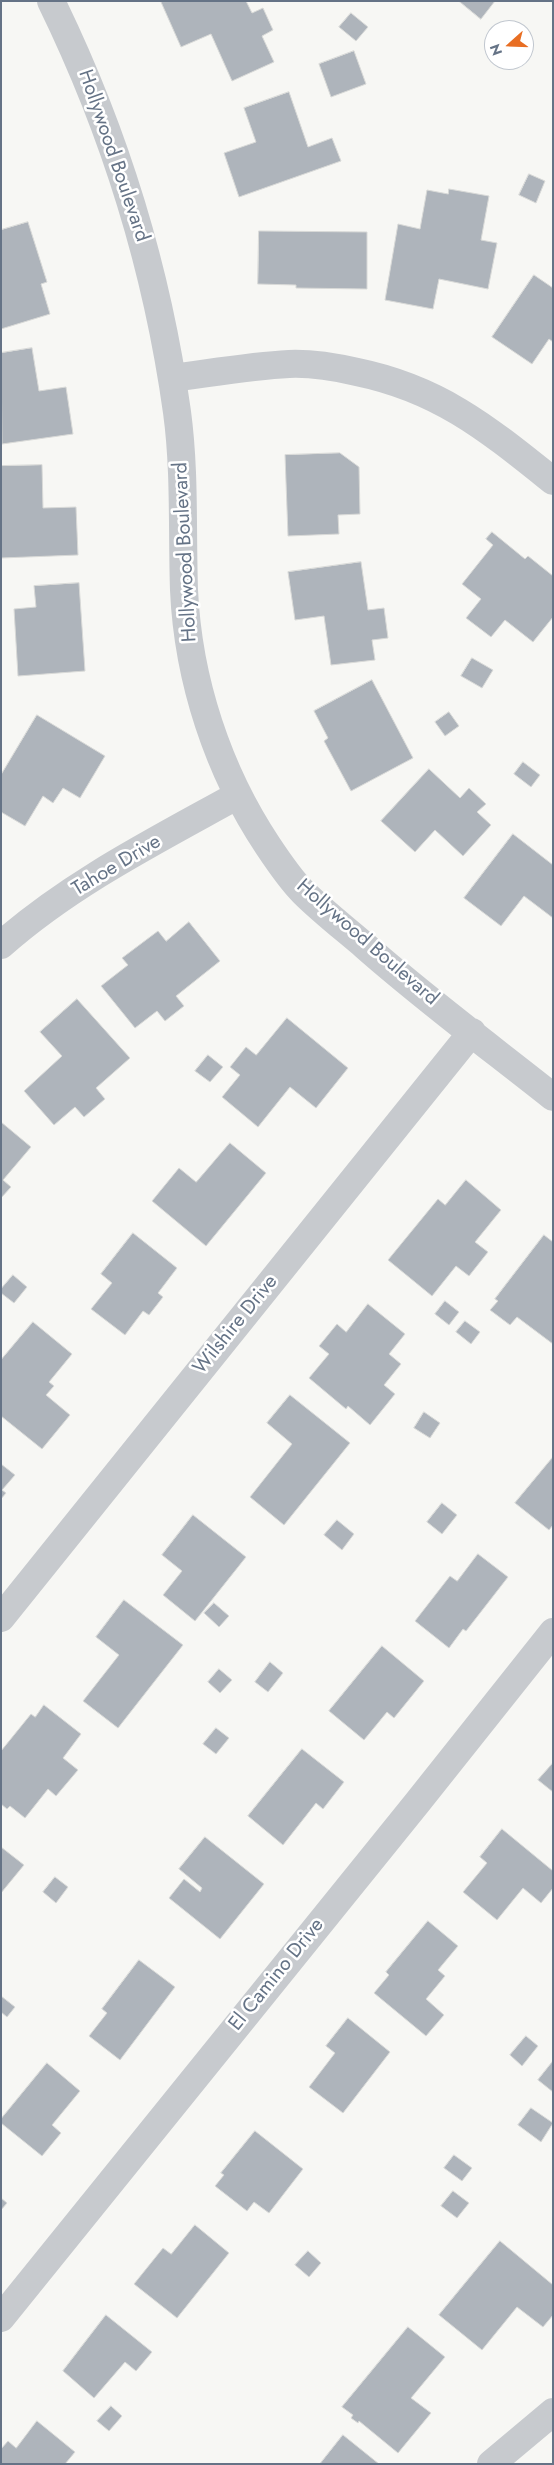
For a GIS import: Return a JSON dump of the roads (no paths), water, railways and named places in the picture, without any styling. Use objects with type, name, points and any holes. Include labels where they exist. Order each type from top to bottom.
[{"type":"street","name":"Hollywood Boulevard","points":[[51,1],[101,111],[123,172],[155,288],[172,378],[183,476],[184,592],[190,645],[208,721],[223,763],[238,796],[268,846],[301,890],[401,977],[553,1097]]},
{"type":"street","points":[[172,378],[290,364],[333,366],[389,378],[415,388],[486,427],[553,481]]},
{"type":"street","name":"Tahoe Drive","points":[[1,945],[31,919],[134,853],[238,796]]},
{"type":"street","name":"Wilshire Drive","points":[[1,1618],[472,1032]]},
{"type":"street","name":"El Camino Drive","points":[[1,2318],[418,1803],[553,1632]]},
{"type":"street","points":[[491,2464],[553,2412]]}]
